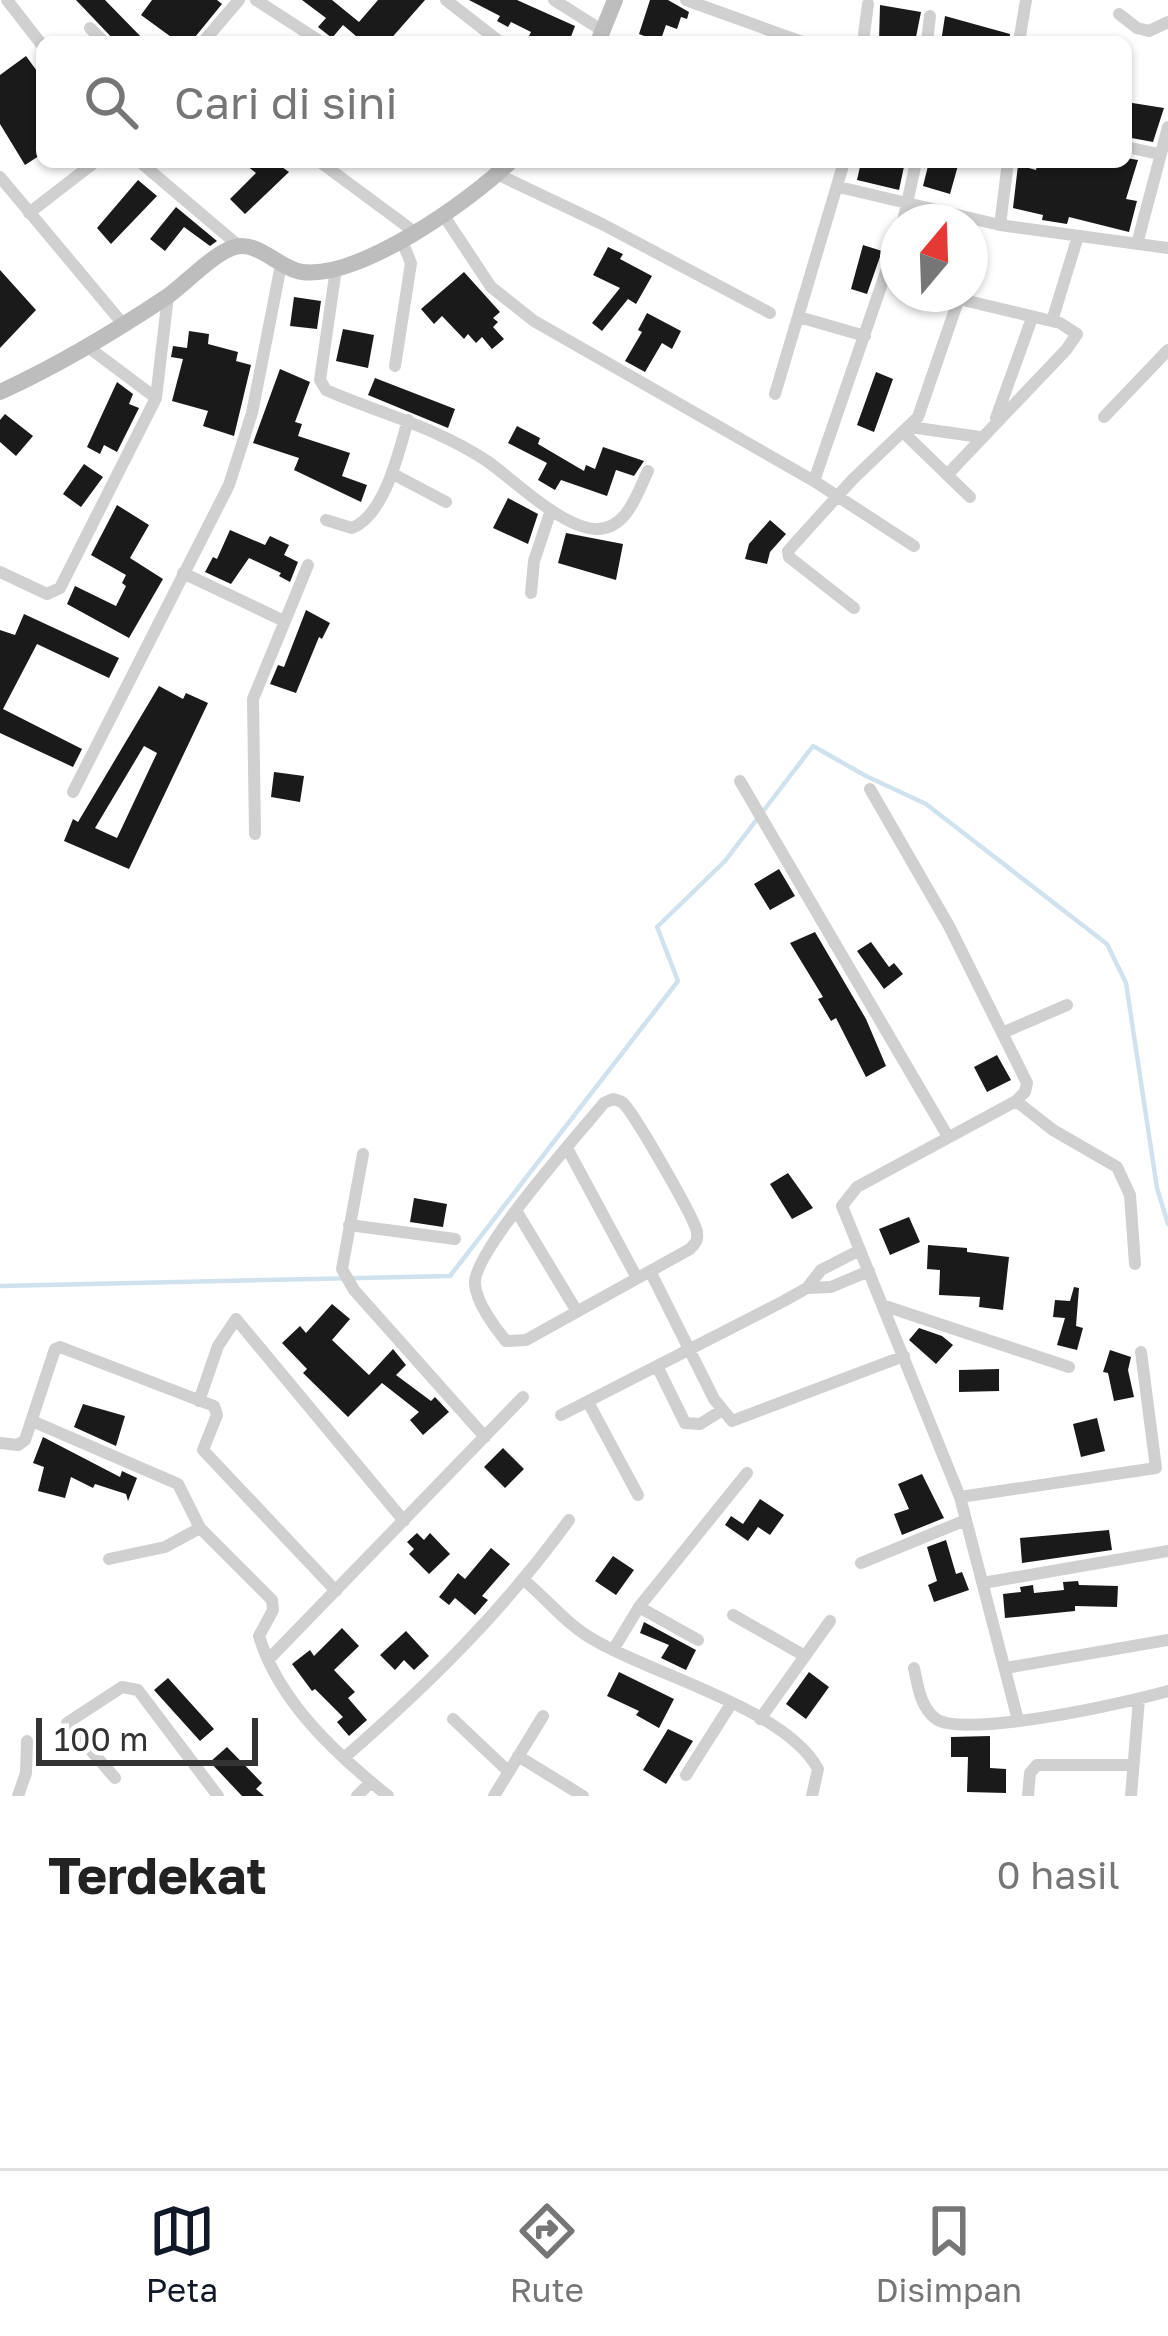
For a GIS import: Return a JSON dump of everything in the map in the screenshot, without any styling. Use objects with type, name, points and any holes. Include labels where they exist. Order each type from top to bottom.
[{"type":"street","points":[[7,0],[36,37]]},
{"type":"street","points":[[208,36],[239,0]]},
{"type":"street","points":[[256,0],[311,36]]},
{"type":"street","points":[[446,0],[492,36]]},
{"type":"street","points":[[554,0],[601,36],[615,0]]},
{"type":"street","points":[[686,0],[785,36]]},
{"type":"street","points":[[1019,36],[1026,0]]},
{"type":"street","points":[[863,36],[868,4]]},
{"type":"street","points":[[1119,14],[1137,28],[1150,31],[1168,22]]},
{"type":"street","points":[[928,36],[930,16]]},
{"type":"street","points":[[90,28],[98,36]]},
{"type":"street","points":[[1137,244],[1168,127]]},
{"type":"street","points":[[1132,148],[1159,154]]},
{"type":"street","points":[[29,213],[86,168]]},
{"type":"street","points":[[147,168],[239,246],[303,272],[336,269],[409,236],[443,216],[498,168],[770,313]]},
{"type":"street","points":[[327,168],[409,236]]},
{"type":"street","points":[[775,394],[843,168]]},
{"type":"street","points":[[908,204],[915,168]]},
{"type":"street","points":[[1000,225],[1007,168]]},
{"type":"street","points":[[0,177],[123,324]]},
{"type":"street","points":[[839,187],[901,204]]},
{"type":"street","points":[[443,216],[491,287],[534,320],[838,495],[914,545]]},
{"type":"street","points":[[988,223],[1168,248]]},
{"type":"street","points":[[395,366],[411,276],[409,236]]},
{"type":"street","points":[[1052,321],[1078,236]]},
{"type":"street","points":[[1,393],[88,347],[239,246]]},
{"type":"street","points":[[73,792],[241,455],[280,265]]},
{"type":"street","points":[[336,269],[321,385],[331,392],[463,446],[551,509],[594,529],[615,524],[626,513],[648,471]]},
{"type":"street","points":[[814,481],[880,291]]},
{"type":"street","points":[[0,572],[47,594],[57,592],[156,398],[168,296]]},
{"type":"street","points":[[947,475],[1075,339],[1072,327],[988,306]]},
{"type":"street","points":[[854,608],[788,554],[838,495],[918,417],[954,312]]},
{"type":"street","points":[[799,317],[865,336]]},
{"type":"street","points":[[994,423],[1032,318]]},
{"type":"street","points":[[88,347],[156,398]]},
{"type":"street","points":[[1104,417],[1168,350]]},
{"type":"street","points":[[326,520],[352,528],[362,524],[393,474],[408,420]]},
{"type":"street","points":[[907,430],[980,437]]},
{"type":"street","points":[[907,430],[970,497]]},
{"type":"street","points":[[393,474],[446,502]]},
{"type":"street","points":[[531,593],[534,561],[551,509]]},
{"type":"street","points":[[254,834],[251,710],[308,565]]},
{"type":"street","points":[[183,573],[284,621]]},
{"type":"street","points":[[740,781],[947,1135]]},
{"type":"street","points":[[870,789],[949,926],[1027,1083],[1016,1101],[857,1186],[845,1198],[844,1214],[960,1497],[1018,1720]]},
{"type":"street","points":[[1002,1033],[1067,1005]]},
{"type":"street","points":[[1016,1101],[1052,1130],[1117,1167],[1130,1195],[1135,1264]]},
{"type":"street","points":[[622,1102],[697,1229],[697,1241],[521,1342],[510,1342],[478,1296],[474,1280],[484,1255],[567,1148],[604,1103],[622,1102]]},
{"type":"street","points":[[567,1148],[691,1349],[728,1420],[741,1421],[904,1356]]},
{"type":"street","points":[[363,1154],[342,1269],[351,1286],[485,1437]]},
{"type":"street","points":[[517,1212],[576,1310]]},
{"type":"street","points":[[349,1225],[455,1239]]},
{"type":"street","points":[[561,1415],[807,1288],[821,1270],[860,1250]]},
{"type":"street","points":[[807,1288],[831,1287],[869,1271]]},
{"type":"street","points":[[882,1305],[1070,1367]]},
{"type":"street","points":[[199,1401],[218,1346],[236,1318],[404,1521]]},
{"type":"street","points":[[0,1443],[22,1443],[55,1349],[60,1347],[214,1406],[217,1412],[203,1450],[335,1591]]},
{"type":"street","points":[[960,1497],[1156,1468],[1141,1352]]},
{"type":"street","points":[[657,1366],[685,1423],[700,1424],[721,1411]]},
{"type":"street","points":[[269,1659],[523,1397]]},
{"type":"street","points":[[588,1402],[638,1495]]},
{"type":"street","points":[[32,1421],[172,1480],[181,1488],[200,1528],[272,1600],[261,1645],[295,1706],[388,1796]]},
{"type":"street","points":[[613,1651],[639,1607],[747,1473]]},
{"type":"street","points":[[345,1757],[428,1685],[525,1581],[569,1520]]},
{"type":"street","points":[[861,1563],[966,1520]]},
{"type":"street","points":[[109,1559],[164,1547],[200,1528]]},
{"type":"street","points":[[983,1582],[1168,1551]]},
{"type":"street","points":[[525,1581],[576,1629],[613,1651],[688,1680],[797,1742],[814,1760],[818,1782],[827,1796]]},
{"type":"street","points":[[639,1607],[698,1640]]},
{"type":"street","points":[[733,1615],[805,1656]]},
{"type":"street","points":[[760,1719],[830,1621]]},
{"type":"street","points":[[1006,1669],[1168,1640]]},
{"type":"street","points":[[914,1668],[920,1697],[943,1722],[1018,1720],[1168,1690]]},
{"type":"street","points":[[115,1778],[68,1723],[130,1686],[138,1690],[218,1796]]},
{"type":"street","points":[[1134,1795],[1139,1699]]},
{"type":"street","points":[[686,1775],[731,1705]]},
{"type":"street","points":[[494,1796],[542,1715]]},
{"type":"street","points":[[453,1720],[509,1772]]},
{"type":"street","points":[[18,1796],[26,1773],[27,1741]]},
{"type":"street","points":[[518,1756],[583,1796]]},
{"type":"street","points":[[1028,1796],[1030,1770],[1037,1765],[1132,1765]]},
{"type":"street","points":[[812,1796],[818,1782]]},
{"type":"street","points":[[357,1796],[371,1783]]},
{"type":"building","points":[[76,0],[105,0],[140,36],[110,36]]},
{"type":"building","points":[[152,0],[217,0],[222,4],[196,36],[170,36],[141,15]]},
{"type":"building","points":[[302,0],[332,0],[359,22],[378,0],[425,0],[393,36],[356,36],[343,25],[329,36],[318,27],[326,18]]},
{"type":"building","points":[[469,0],[517,0],[575,26],[571,36],[529,36],[531,32],[511,22],[508,27],[497,21],[500,16]]},
{"type":"building","points":[[650,0],[668,0],[689,12],[687,19],[681,17],[677,29],[666,25],[662,36],[639,34]]},
{"type":"building","points":[[880,5],[921,12],[916,36],[879,36]]},
{"type":"building","points":[[945,16],[1010,34],[1010,36],[942,36]]},
{"type":"building","points":[[26,56],[36,70],[36,158],[25,165],[0,124],[0,75]]},
{"type":"building","points":[[1132,103],[1164,108],[1153,142],[1132,138]]},
{"type":"building","points":[[1132,159],[1138,160],[1126,199],[1137,201],[1129,232],[1069,217],[1067,224],[1042,220],[1043,215],[1013,208],[1018,168],[1132,168]]},
{"type":"building","points":[[250,168],[289,172],[245,214],[230,199],[256,173]]},
{"type":"building","points":[[860,168],[904,168],[899,190],[857,180]]},
{"type":"building","points":[[928,168],[957,168],[950,194],[923,186]]},
{"type":"building","points":[[138,180],[157,196],[111,244],[97,228]]},
{"type":"building","points":[[176,207],[217,241],[210,246],[184,227],[165,251],[150,239]]},
{"type":"building","points":[[863,245],[880,250],[867,294],[851,289]]},
{"type":"building","points":[[608,247],[652,276],[636,304],[628,299],[602,331],[592,323],[620,288],[593,275]]},
{"type":"building","points":[[0,270],[36,310],[0,348]]},
{"type":"building","points":[[464,272],[500,312],[493,318],[498,322],[493,327],[504,339],[492,349],[482,337],[476,343],[468,334],[464,339],[442,316],[434,324],[421,309]]},
{"type":"building","points":[[294,297],[321,301],[317,329],[290,326]]},
{"type":"building","points":[[647,313],[681,331],[672,349],[662,343],[645,372],[625,361]]},
{"type":"building","points":[[343,329],[374,335],[368,368],[336,361]]},
{"type":"building","points":[[189,331],[209,334],[208,344],[238,352],[236,361],[251,365],[234,436],[203,426],[208,411],[172,401],[183,359],[171,357],[173,346],[187,348]]},
{"type":"building","points":[[280,369],[310,382],[295,422],[302,424],[298,436],[350,453],[342,476],[367,485],[361,502],[294,470],[299,458],[253,443]]},
{"type":"building","points":[[876,372],[893,379],[874,432],[857,425]]},
{"type":"building","points":[[375,378],[455,409],[448,428],[368,395]]},
{"type":"building","points":[[117,382],[133,394],[129,404],[139,408],[117,452],[104,445],[100,454],[87,447]]},
{"type":"building","points":[[5,414],[33,436],[16,456],[0,442],[0,420]]},
{"type":"building","points":[[517,426],[584,471],[586,465],[595,469],[603,447],[644,461],[634,476],[616,470],[607,496],[561,480],[555,490],[538,480],[547,463],[508,443]]},
{"type":"building","points":[[84,464],[103,477],[81,507],[63,494]]},
{"type":"building","points":[[508,498],[538,514],[528,544],[493,528]]},
{"type":"building","points":[[117,505],[149,525],[130,558],[163,579],[129,638],[67,604],[75,586],[116,606],[126,575],[91,555]]},
{"type":"building","points":[[770,520],[786,534],[770,552],[767,564],[745,559],[749,544]]},
{"type":"building","points":[[230,530],[265,545],[270,536],[289,545],[284,555],[298,562],[290,582],[249,558],[231,584],[205,572],[213,557],[217,559]]},
{"type":"building","points":[[566,533],[623,544],[616,580],[558,563]]},
{"type":"building","points":[[306,610],[330,623],[319,637],[296,693],[270,684],[278,665],[284,667]]},
{"type":"building","points":[[24,614],[119,658],[109,678],[37,644],[3,709],[82,749],[73,767],[0,733],[0,630],[15,635]]},
{"type":"building","points":[[159,686],[183,699],[186,693],[208,703],[129,869],[64,841],[73,819],[78,822]],"holes":[[[144,746],[157,753],[117,838],[95,828]]]},
{"type":"building","points":[[274,772],[304,776],[300,802],[271,797]]},
{"type":"building","points":[[779,869],[795,896],[770,910],[754,884]]},
{"type":"building","points":[[815,932],[866,1019],[886,1066],[866,1077],[790,943]]},
{"type":"building","points":[[871,942],[889,967],[894,963],[903,974],[884,989],[857,951]]},
{"type":"building","points":[[997,1055],[1011,1080],[987,1092],[974,1067]]},
{"type":"building","points":[[788,1173],[813,1208],[792,1219],[770,1184]]},
{"type":"building","points":[[414,1198],[447,1204],[443,1227],[410,1222]]},
{"type":"building","points":[[909,1217],[920,1242],[890,1255],[879,1229]]},
{"type":"building","points":[[928,1245],[1009,1257],[1003,1310],[979,1307],[980,1297],[939,1295],[940,1270],[927,1269]]},
{"type":"building","points":[[1074,1287],[1079,1288],[1076,1326],[1083,1328],[1077,1350],[1057,1345],[1065,1318],[1053,1317],[1055,1300],[1070,1301]]},
{"type":"building","points":[[332,1304],[350,1319],[332,1340],[369,1375],[393,1349],[406,1365],[396,1375],[431,1401],[435,1397],[449,1412],[423,1435],[410,1420],[419,1412],[382,1383],[348,1417],[303,1373],[307,1369],[282,1343],[300,1326],[306,1333]]},
{"type":"building","points":[[919,1328],[953,1345],[936,1364],[909,1340]]},
{"type":"building","points":[[1110,1350],[1131,1357],[1128,1370],[1134,1397],[1114,1401],[1108,1373],[1103,1372]]},
{"type":"building","points":[[999,1369],[999,1391],[959,1392],[959,1370]]},
{"type":"building","points":[[83,1404],[125,1416],[116,1446],[74,1427]]},
{"type":"building","points":[[1097,1418],[1105,1451],[1081,1457],[1073,1424]]},
{"type":"building","points":[[43,1437],[120,1477],[122,1471],[137,1478],[128,1501],[126,1494],[95,1484],[93,1488],[71,1477],[65,1498],[38,1491],[44,1467],[33,1463]]},
{"type":"building","points":[[503,1448],[524,1469],[505,1488],[484,1467]]},
{"type":"building","points":[[922,1474],[944,1518],[902,1535],[894,1514],[909,1509],[898,1484]]},
{"type":"building","points":[[760,1499],[784,1515],[770,1535],[758,1527],[748,1541],[725,1525],[731,1516],[743,1524]]},
{"type":"building","points":[[1109,1530],[1112,1550],[1022,1563],[1020,1538]]},
{"type":"building","points":[[417,1533],[424,1540],[430,1533],[450,1554],[429,1574],[409,1554],[414,1549],[407,1542]]},
{"type":"building","points":[[946,1540],[956,1574],[962,1572],[969,1590],[934,1602],[928,1585],[937,1581],[927,1547]]},
{"type":"building","points":[[491,1548],[510,1564],[482,1596],[488,1600],[475,1615],[455,1598],[449,1605],[439,1597],[458,1573],[465,1579]]},
{"type":"building","points":[[613,1556],[634,1570],[616,1595],[595,1581]]},
{"type":"building","points":[[1078,1581],[1079,1585],[1118,1586],[1117,1607],[1075,1606],[1075,1611],[1005,1618],[1003,1594],[1033,1585],[1034,1593],[1064,1590],[1063,1582]]},
{"type":"building","points":[[644,1622],[696,1650],[686,1670],[661,1658],[669,1645],[640,1633]]},
{"type":"building","points":[[342,1628],[359,1646],[334,1670],[355,1692],[348,1698],[367,1720],[349,1736],[337,1722],[343,1717],[312,1691],[292,1664],[310,1650],[314,1656]]},
{"type":"building","points":[[406,1631],[429,1656],[414,1670],[404,1660],[395,1670],[380,1655]]},
{"type":"building","points":[[619,1672],[674,1699],[659,1728],[636,1715],[639,1711],[607,1696]]},
{"type":"building","points":[[809,1672],[829,1687],[806,1719],[786,1704]]},
{"type":"building","points":[[168,1678],[214,1729],[200,1741],[154,1690]]},
{"type":"building","points":[[668,1729],[693,1741],[666,1784],[643,1770]]},
{"type":"building","points":[[990,1736],[990,1768],[1006,1769],[1006,1793],[967,1792],[968,1757],[951,1757],[951,1737]]},
{"type":"building","points":[[227,1747],[262,1783],[256,1789],[264,1796],[242,1796],[210,1762]]},
{"type":"waterway","points":[[0,1286],[450,1276],[678,981],[657,927],[725,861],[813,746],[926,804],[1107,944],[1126,983],[1157,1188],[1168,1224]]}]
